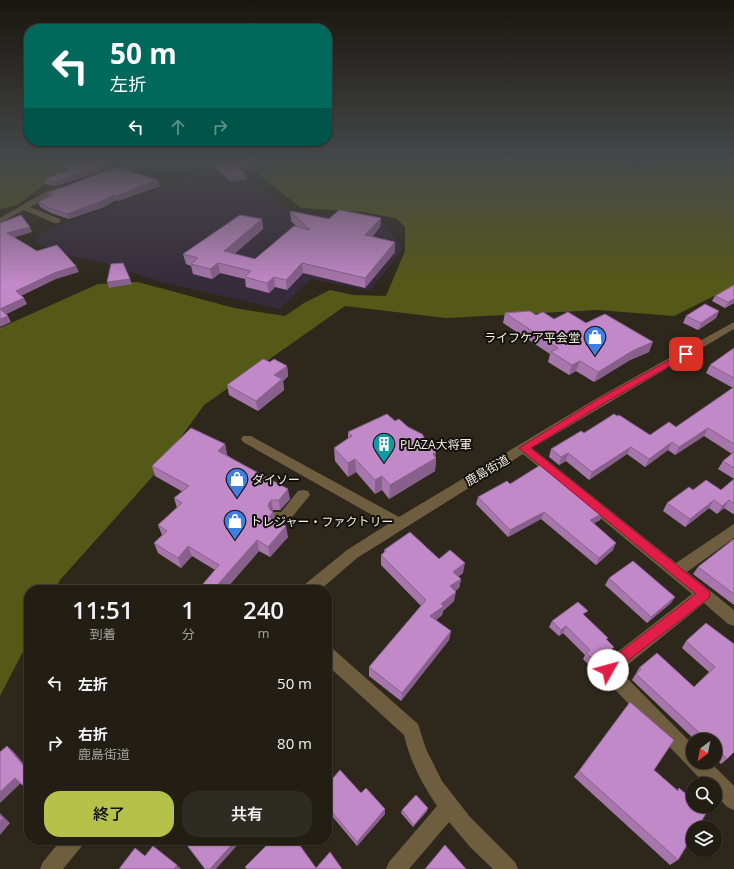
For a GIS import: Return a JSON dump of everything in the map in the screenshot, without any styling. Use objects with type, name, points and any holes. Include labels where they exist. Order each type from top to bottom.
[{"type":"street","points":[[0,221],[32,204]]},
{"type":"street","points":[[25,208],[57,221]]},
{"type":"street","name":"鹿島街道","points":[[315,585],[352,554],[400,524],[603,400],[734,325]]},
{"type":"street","points":[[247,439],[400,524]]},
{"type":"street","points":[[524,448],[734,619]]},
{"type":"street","points":[[283,515],[303,495]]},
{"type":"street","points":[[676,572],[734,530]]},
{"type":"street","points":[[686,751],[608,670],[704,594]]},
{"type":"street","points":[[332,658],[412,730],[414,743],[429,776],[449,807],[490,854],[508,869]]},
{"type":"street","points":[[704,769],[733,798]]},
{"type":"street","points":[[396,869],[449,807]]},
{"type":"street","points":[[50,869],[70,845]]},
{"type":"shaded area","points":[[118,204],[280,204],[290,212],[364,219],[384,223],[403,248],[370,291],[311,279],[280,309],[160,282],[106,263],[65,255],[34,242],[38,235]]},
{"type":"green space","points":[[0,204],[19,204],[17,205],[0,209]]},
{"type":"green space","points":[[295,204],[734,204],[734,286],[674,316],[598,310],[446,318],[345,306],[204,405],[153,476],[60,580],[58,585],[24,585],[24,650],[0,696],[0,328],[98,284],[138,282],[234,308],[285,316],[304,303],[330,290],[353,295],[386,296],[405,251],[405,227],[396,218],[362,212],[301,208]]},
{"type":"building","points":[[41,204],[95,204],[67,214]]},
{"type":"building","points":[[339,210],[381,218],[365,235],[395,242],[365,278],[302,263],[286,280],[274,277],[267,283],[245,277],[251,271],[218,263],[210,269],[191,264],[198,258],[183,254],[240,215],[262,219],[224,251],[255,259],[294,226],[310,230],[290,211],[329,219]]},
{"type":"building","points":[[21,215],[30,227],[7,233],[37,251],[57,245],[76,266],[54,273],[16,291],[24,298],[0,309],[0,223]]},
{"type":"building","points":[[123,263],[130,279],[107,282],[111,264]]},
{"type":"building","points":[[734,285],[734,299],[728,302],[715,296]]},
{"type":"building","points":[[705,304],[719,311],[701,323],[686,316]]},
{"type":"building","points":[[0,309],[8,316],[0,319]]},
{"type":"building","points":[[530,311],[536,315],[543,312],[554,319],[568,312],[586,323],[605,314],[653,342],[634,350],[598,372],[580,361],[572,365],[551,352],[558,348],[505,313]]},
{"type":"building","points":[[734,348],[734,378],[710,365]]},
{"type":"building","points":[[263,359],[270,362],[274,359],[287,366],[274,375],[282,379],[256,401],[227,385]]},
{"type":"building","points":[[734,387],[734,444],[708,428],[679,447],[672,442],[649,459],[631,447],[592,472],[568,453],[561,457],[551,449],[581,431],[584,433],[614,414],[617,416],[619,415],[650,435],[669,422],[676,427]]},
{"type":"building","name":"PLAZA大将軍","points":[[387,414],[395,421],[399,419],[408,427],[422,434],[429,446],[436,452],[433,454],[436,458],[390,485],[382,476],[375,480],[355,459],[348,463],[334,448],[352,436],[348,432]]},
{"type":"building","points":[[191,428],[225,444],[218,451],[288,489],[279,500],[271,500],[268,505],[270,510],[273,512],[269,517],[286,526],[268,547],[257,540],[217,585],[204,585],[203,584],[219,565],[188,546],[178,558],[154,543],[167,531],[158,525],[182,503],[174,498],[189,486],[152,466]]},
{"type":"building","points":[[734,452],[734,468],[723,461]]},
{"type":"building","points":[[542,464],[603,513],[590,520],[616,543],[599,558],[544,512],[510,530],[478,497],[507,481],[510,484]]},
{"type":"building","points":[[734,479],[734,504],[729,500],[722,506],[714,500],[690,519],[667,503],[689,487],[693,490],[706,480],[721,490]]},
{"type":"building","points":[[410,532],[439,559],[450,550],[465,563],[453,572],[461,579],[450,586],[456,592],[441,604],[444,606],[430,616],[451,631],[402,693],[369,667],[426,600],[381,555],[386,551],[384,550]]},
{"type":"building","points":[[734,539],[734,594],[698,567]]},
{"type":"building","points":[[633,561],[675,597],[651,617],[609,578]]},
{"type":"building","points":[[578,602],[588,611],[583,614],[608,638],[606,639],[614,647],[596,662],[586,653],[590,650],[566,626],[561,630],[552,621]]},
{"type":"building","points":[[706,623],[734,644],[734,752],[727,759],[722,754],[722,733],[699,733],[636,674],[641,669],[639,668],[657,653],[694,687],[715,667],[686,641]]},
{"type":"building","points":[[630,702],[674,740],[654,770],[678,791],[679,788],[686,794],[686,813],[706,813],[701,821],[686,821],[686,847],[678,860],[579,771]]},
{"type":"building","points":[[7,746],[24,766],[24,786],[15,778],[0,792],[0,752]]},
{"type":"building","points":[[340,770],[361,793],[366,788],[385,809],[357,842],[332,812],[332,779]]},
{"type":"building","points":[[416,795],[428,808],[414,825],[402,810]]},
{"type":"building","points":[[0,815],[3,818],[0,822]]},
{"type":"building","points":[[187,845],[232,845],[210,869],[205,869]]},
{"type":"building","points":[[267,845],[300,845],[316,868],[330,852],[342,869],[247,869],[245,867]]},
{"type":"building","points":[[445,845],[466,869],[425,869]]},
{"type":"building","points":[[153,846],[177,865],[174,869],[119,869],[135,848],[145,856]]},
{"type":"place","name":"ライフケア平会堂","points":[[595,356]]},
{"type":"place","name":"PLAZA大将軍","points":[[384,464]]},
{"type":"place","name":"ダイソー","points":[[237,498]]},
{"type":"place","name":"トレジャー・ファクトリー","points":[[235,540]]},
{"type":"route","points":[[608,670],[704,594],[524,448],[603,400],[686,354]]}]
